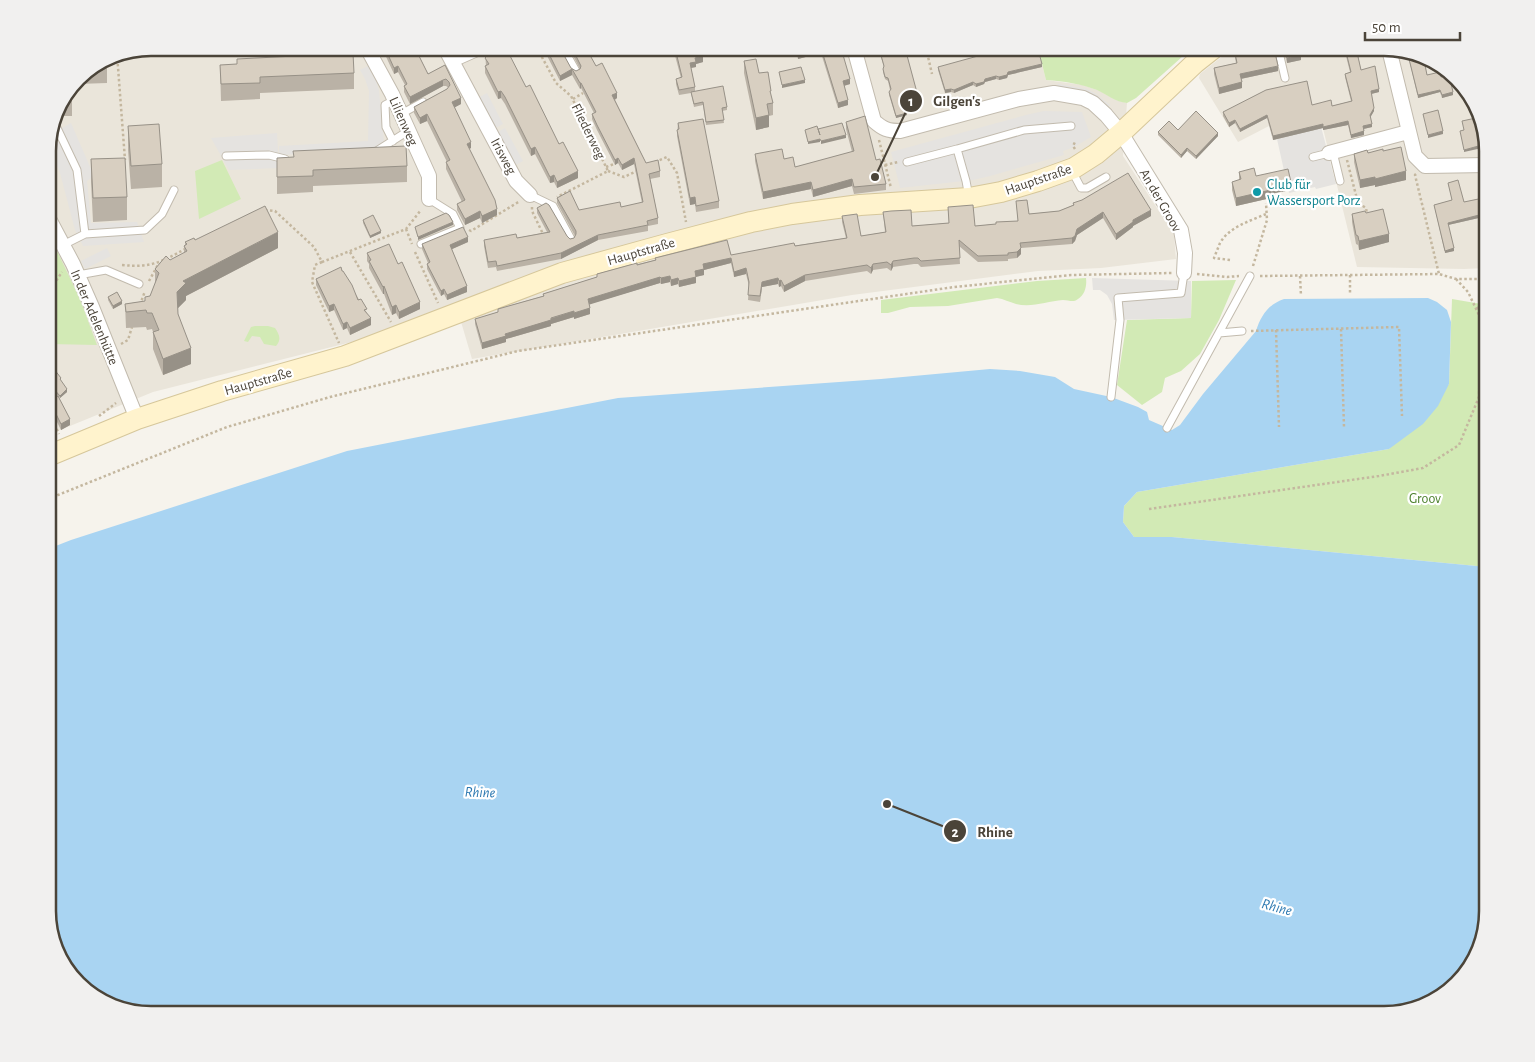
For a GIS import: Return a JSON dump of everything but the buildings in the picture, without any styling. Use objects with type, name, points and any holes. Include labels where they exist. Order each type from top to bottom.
[{"type":"main road","name":"Hauptstraße","points":[[56,453],[137,419],[222,391],[346,356],[562,273],[689,237],[792,214],[860,205],[969,198],[1019,188],[1071,169],[1096,154],[1204,56]]},
{"type":"street","name":"Lilienweg","points":[[370,56],[395,100],[429,176],[430,199]]},
{"type":"street","name":"Irisweg","points":[[450,56],[516,181],[530,195]]},
{"type":"street","points":[[856,56],[874,121]]},
{"type":"street","points":[[1391,56],[1415,156],[1425,166],[1479,165]]},
{"type":"street","name":"An der Groov","points":[[874,121],[883,129],[900,132],[1019,98],[1054,93],[1083,98],[1093,103],[1121,133],[1181,230],[1185,254],[1184,273]]},
{"type":"street","points":[[1335,152],[1408,132]]},
{"type":"street","name":"In der Adelenhütte","points":[[56,231],[102,329],[137,419]]},
{"type":"lane","points":[[568,56],[576,71]]},
{"type":"lane","points":[[1280,56],[1285,78]]},
{"type":"lane","points":[[401,114],[430,98]]},
{"type":"lane","points":[[393,141],[386,127],[384,105],[395,100]]},
{"type":"lane","points":[[907,162],[1024,130],[1070,126]]},
{"type":"lane","points":[[58,131],[77,170],[85,234]]},
{"type":"lane","points":[[367,155],[373,154],[408,131]]},
{"type":"lane","points":[[957,149],[969,198]]},
{"type":"lane","points":[[1313,157],[1335,152],[1340,181]]},
{"type":"lane","points":[[226,156],[268,154],[282,159],[296,158]]},
{"type":"lane","points":[[1071,169],[1081,188],[1087,188],[1106,177]]},
{"type":"lane","points":[[63,245],[85,234],[145,230],[162,214],[174,190]]},
{"type":"lane","points":[[530,195],[553,206],[571,239]]},
{"type":"lane","points":[[421,244],[460,228],[453,214],[430,199]]},
{"type":"lane","points":[[75,270],[106,270],[138,284]]},
{"type":"lane","points":[[1111,398],[1120,320],[1118,298],[1181,293],[1184,273]]},
{"type":"lane","points":[[1167,428],[1250,276]]},
{"type":"lane","points":[[1219,333],[1242,331]]},
{"type":"path","name":"Fliederweg","points":[[541,56],[556,83],[574,98],[608,171],[556,198]]},
{"type":"path","points":[[928,56],[932,74]]},
{"type":"path","points":[[118,62],[125,168]]},
{"type":"path","points":[[574,98],[583,91]]},
{"type":"path","points":[[585,124],[592,121]]},
{"type":"path","points":[[874,121],[893,194]]},
{"type":"path","points":[[1335,152],[1358,203],[1366,208],[1367,214]]},
{"type":"path","points":[[650,165],[667,157],[677,173],[689,237]]},
{"type":"path","points":[[606,166],[613,162]]},
{"type":"path","points":[[608,171],[624,177],[641,169]]},
{"type":"path","points":[[1415,175],[1439,274]]},
{"type":"path","points":[[460,228],[471,231],[530,195],[532,212],[545,238]]},
{"type":"path","points":[[346,356],[312,282],[316,265],[406,229],[430,199]]},
{"type":"path","points":[[1250,276],[1267,220],[1266,202]]},
{"type":"path","points":[[260,209],[275,211],[314,247],[322,262]]},
{"type":"path","points":[[1230,260],[1214,258],[1220,243],[1236,227],[1266,214]]},
{"type":"path","points":[[406,229],[446,319]]},
{"type":"path","points":[[106,270],[108,264],[138,267],[159,263],[192,245]]},
{"type":"path","points":[[350,252],[399,337]]},
{"type":"path","points":[[140,306],[149,280],[159,263]]},
{"type":"path","points":[[56,280],[62,271],[75,270]]},
{"type":"path","points":[[56,496],[228,427],[330,397],[518,351],[954,287],[1070,275],[1184,273],[1227,277],[1439,274],[1456,279],[1479,279]]},
{"type":"path","points":[[1350,275],[1350,295]]},
{"type":"path","points":[[1300,276],[1300,296]]},
{"type":"path","points":[[1456,279],[1468,292],[1479,314]]},
{"type":"path","points":[[110,350],[128,340],[134,323]]},
{"type":"path","points":[[1242,331],[1399,327],[1402,416]]},
{"type":"path","points":[[1341,329],[1344,427]]},
{"type":"path","points":[[1276,330],[1279,427]]},
{"type":"path","points":[[1149,509],[1423,468],[1459,445],[1479,397]]},
{"type":"path","points":[[56,428],[59,434]]},
{"type":"shaded area","points":[[1040,56],[1046,80],[1083,85],[1127,103],[1123,156],[1174,234],[1176,259],[1101,268],[1038,271],[852,295],[472,359],[459,315],[153,392],[56,432],[56,145],[59,127],[66,109],[76,93],[98,72],[115,63],[139,57]]},
{"type":"shaded area","points":[[1223,56],[1390,56],[1414,61],[1437,72],[1463,98],[1476,127],[1479,151],[1479,268],[1357,267],[1319,112],[1269,126],[1238,142],[1199,78],[1200,74]]},
{"type":"shaded area","points":[[368,66],[376,80],[379,91],[384,141],[372,151],[279,155],[279,146],[368,141],[369,91],[360,70]]},
{"type":"shaded area","points":[[1058,84],[1087,89],[1110,105],[1107,108],[1057,88]]},
{"type":"shaded area","points":[[487,93],[503,124],[494,129],[478,98]]},
{"type":"shaded area","points":[[1044,111],[1082,112],[1091,137],[1063,151],[1064,155],[990,176],[973,180],[900,188],[891,152]]},
{"type":"shaded area","points":[[71,123],[94,176],[87,181],[91,223],[137,222],[144,242],[83,246],[75,230],[56,163],[58,130]]},
{"type":"shaded area","points":[[1320,123],[1336,184],[1289,193],[1277,139],[1316,129]]},
{"type":"shaded area","points":[[505,128],[523,161],[514,166],[496,133]]},
{"type":"shaded area","points":[[277,133],[279,168],[229,170],[211,138]]},
{"type":"shaded area","points":[[107,248],[111,256],[85,269],[81,261]]},
{"type":"shaded area","points":[[1092,278],[1191,281],[1191,318],[1114,320],[1112,304],[1107,295],[1100,290],[1093,290]]},
{"type":"green space","points":[[1040,56],[1183,56],[1136,98],[1127,103],[1085,86],[1046,80]]},
{"type":"green space","points":[[222,160],[241,199],[199,219],[195,171]]},
{"type":"green space","points":[[56,244],[59,250],[57,251],[80,299],[97,345],[56,344]]},
{"type":"green space","points":[[1086,278],[1084,293],[1074,301],[1063,300],[1022,305],[997,298],[948,306],[910,307],[881,313],[881,300],[1037,281]]},
{"type":"green space","points":[[1236,280],[1219,320],[1200,354],[1181,371],[1165,378],[1162,392],[1142,405],[1117,385],[1127,320],[1191,318],[1192,281]]},
{"type":"green space","name":"Groov","points":[[1452,299],[1479,304],[1479,566],[1172,537],[1134,537],[1123,522],[1124,506],[1137,492],[1389,449],[1449,384]]},
{"type":"green space","points":[[251,327],[275,328],[279,334],[276,346],[264,344],[260,337],[252,336],[248,342],[244,341]]},
{"type":"water","points":[[1428,298],[1437,302],[1447,310],[1451,322],[1449,384],[1438,406],[1423,424],[1389,449],[1137,492],[1124,506],[1123,522],[1134,537],[1172,537],[1479,566],[1478,923],[1474,941],[1463,964],[1442,986],[1431,993],[1408,1003],[1384,1006],[151,1006],[133,1004],[109,996],[98,990],[72,964],[63,947],[56,917],[56,546],[347,451],[618,398],[990,369],[1020,371],[1055,377],[1074,389],[1111,397],[1138,407],[1147,412],[1149,420],[1172,430],[1180,425],[1203,394],[1256,331],[1266,311],[1284,299]]},
{"type":"place","name":"Gilgen's","points":[[875,177]]},
{"type":"place","name":"Club für Wassersport Porz","points":[[1257,192]]},
{"type":"place","name":"Rhine","points":[[887,804]]}]
